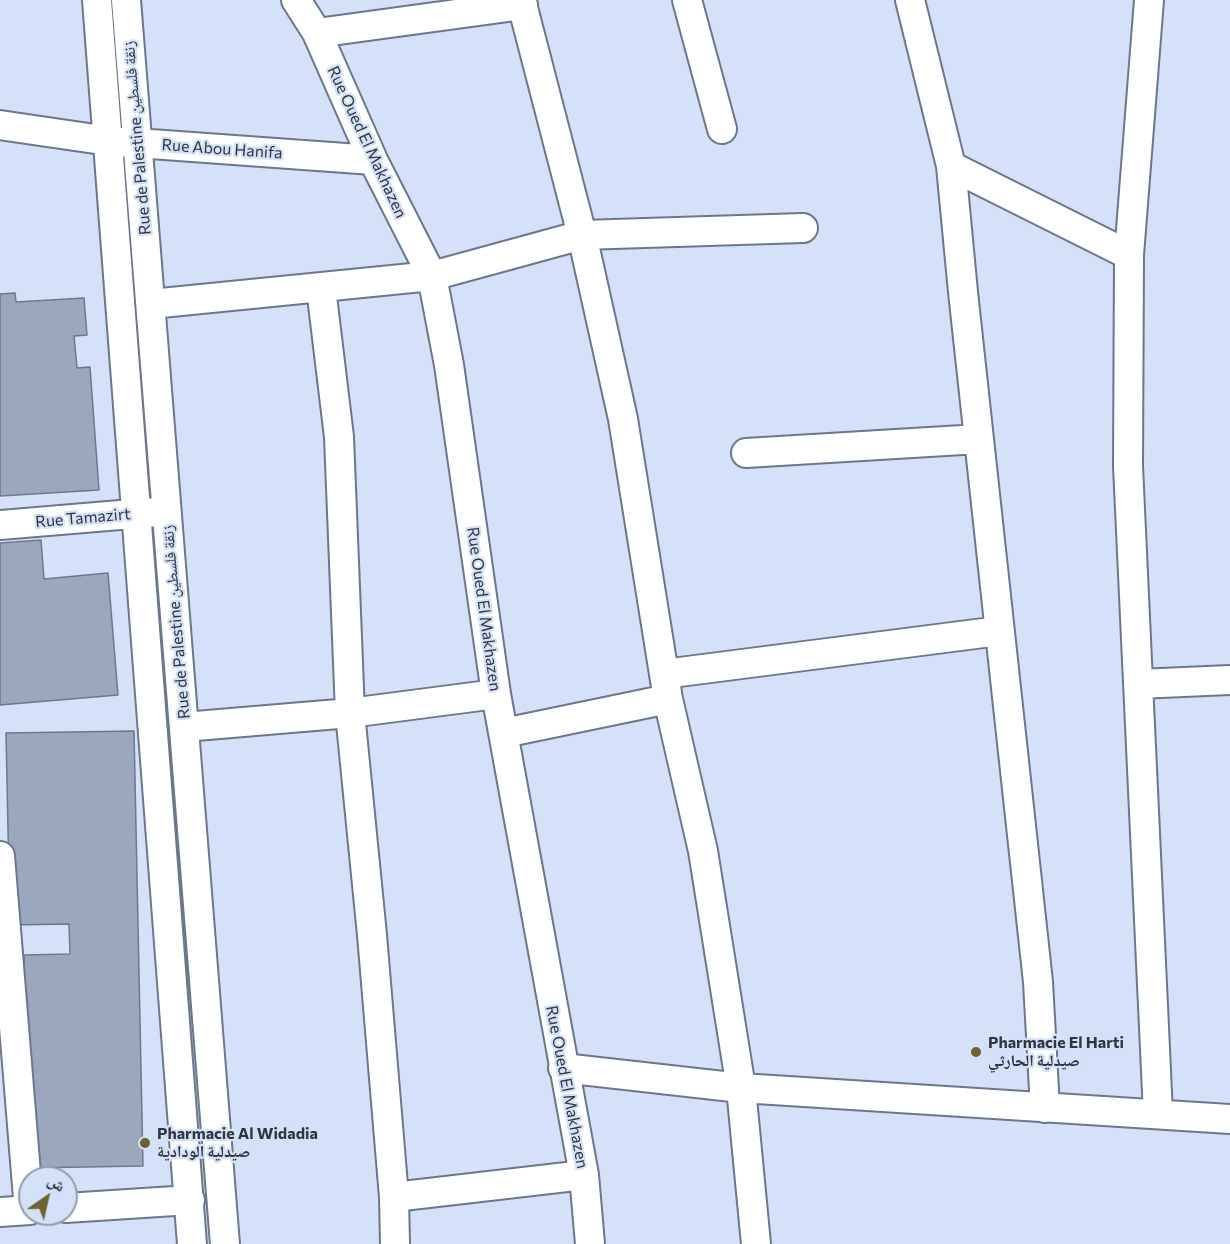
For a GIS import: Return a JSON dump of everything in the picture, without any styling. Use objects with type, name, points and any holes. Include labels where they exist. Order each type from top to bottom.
[{"type":"street","name":"Rue de Palestine زنقة فلسطين","points":[[98,0],[192,1244]]},
{"type":"street","name":"Rue de Palestine زنقة فلسطين","points":[[126,0],[225,1244]]},
{"type":"street","name":"Rue Oued El Makhazen","points":[[296,0],[317,33],[373,160],[432,276],[449,365],[496,694],[584,1176],[590,1244]]},
{"type":"street","points":[[687,0],[722,129]]},
{"type":"street","points":[[910,0],[951,166],[1038,982],[1045,1108]]},
{"type":"street","points":[[1149,0],[1129,255],[1128,466],[1158,1114]]},
{"type":"street","points":[[317,33],[522,3],[582,235],[623,418],[666,687],[704,851],[741,1088],[756,1244]]},
{"type":"street","name":"Rue Abou Hanifa","points":[[0,125],[109,141],[373,160]]},
{"type":"street","points":[[951,166],[1129,255]]},
{"type":"street","points":[[151,304],[432,276],[582,235],[803,228]]},
{"type":"street","points":[[321,288],[339,437],[350,713],[372,935],[394,1197],[395,1244]]},
{"type":"street","points":[[746,453],[979,439]]},
{"type":"street","name":"Rue Tamazirt","points":[[0,525],[167,511]]},
{"type":"street","points":[[504,733],[666,687],[999,631]]},
{"type":"street","points":[[1138,684],[1230,680]]},
{"type":"street","points":[[184,727],[350,713],[496,694]]},
{"type":"street","points":[[0,856],[4,945],[26,1166]]},
{"type":"street","points":[[563,1068],[741,1088],[1230,1119]]},
{"type":"street","points":[[394,1197],[584,1176]]},
{"type":"street","points":[[78,1207],[190,1200]]},
{"type":"street","points":[[0,1212],[18,1211]]},
{"type":"building","points":[[15,293],[16,302],[84,298],[87,335],[74,336],[77,368],[90,367],[99,490],[0,496],[0,294]]},
{"type":"building","points":[[41,540],[44,579],[108,573],[118,695],[0,705],[0,543]]},
{"type":"building","points":[[134,731],[143,1166],[28,1166],[24,955],[70,954],[69,924],[10,925],[6,733]]},
{"type":"place","name":"Pharmacie El Harti صيدلية الحارثي","points":[[976,1052]]},
{"type":"place","name":"Pharmacie Al Widadia صيدلية الودادية","points":[[145,1143]]}]
